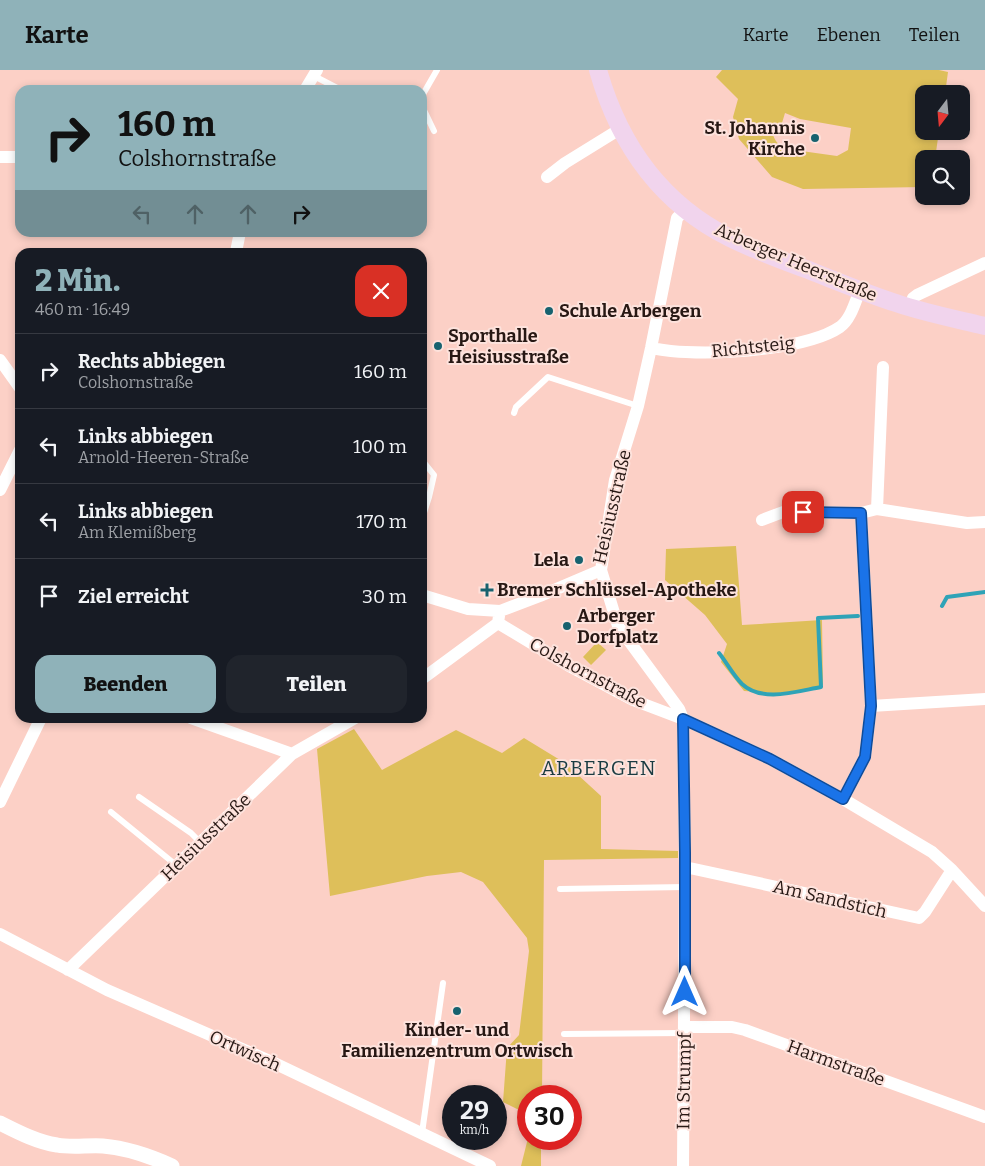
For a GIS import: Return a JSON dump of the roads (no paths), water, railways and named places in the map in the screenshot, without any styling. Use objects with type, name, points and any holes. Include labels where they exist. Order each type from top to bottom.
[{"type":"main road","name":"Arberger Heerstraße","points":[[598,70],[607,101],[632,151],[648,173],[685,210],[730,238],[860,290],[910,307],[985,326]]},
{"type":"street","points":[[308,85],[316,73]]},
{"type":"street","points":[[547,178],[565,163],[620,129]]},
{"type":"street","points":[[0,157],[15,157]]},
{"type":"street","name":"Heisiusstraße","points":[[427,675],[499,617],[532,599],[600,570],[615,480],[638,406],[677,218],[685,210]]},
{"type":"street","points":[[910,307],[913,298],[917,294],[985,264]]},
{"type":"street","name":"Richtsteig","points":[[651,348],[686,352],[742,350],[791,345],[823,335],[840,327],[847,320],[860,290]]},
{"type":"street","points":[[0,360],[15,380]]},
{"type":"street","points":[[876,509],[883,367]]},
{"type":"street","points":[[0,490],[15,460]]},
{"type":"street","points":[[762,520],[783,512],[861,513],[876,509],[967,523],[985,522]]},
{"type":"street","points":[[843,799],[865,757],[871,706],[861,513]]},
{"type":"street","name":"Im Strumpf","points":[[600,570],[618,626],[679,709],[683,719],[685,867],[683,1166]]},
{"type":"street","name":"Colshornstraße","points":[[427,597],[499,617],[571,667],[633,700],[683,719],[770,759],[843,799],[932,852],[952,870],[985,906]]},
{"type":"street","points":[[871,706],[985,699]]},
{"type":"street","points":[[0,802],[39,723]]},
{"type":"street","points":[[205,723],[292,754]]},
{"type":"street","name":"Heisiusstraße","points":[[68,970],[292,754],[346,723]]},
{"type":"street","name":"Am Sandstich","points":[[685,867],[919,918],[925,912],[952,870]]},
{"type":"street","name":"Ortwisch","points":[[0,934],[107,990],[272,1062],[490,1166]]},
{"type":"street","name":"Harmstraße","points":[[684,1030],[732,1027],[745,1030],[985,1117]]},
{"type":"street","points":[[0,1123],[42,1142],[71,1147],[102,1146],[149,1156],[172,1166]]},
{"type":"lane","points":[[427,87],[437,70]]},
{"type":"lane","points":[[316,73],[334,85]]},
{"type":"lane","points":[[427,116],[434,131]]},
{"type":"lane","points":[[514,413],[516,407],[548,377],[638,406]]},
{"type":"lane","points":[[427,466],[434,475],[427,504]]},
{"type":"lane","points":[[140,797],[191,833],[200,842]]},
{"type":"lane","points":[[111,812],[176,866]]},
{"type":"lane","points":[[560,889],[685,887]]},
{"type":"lane","points":[[422,1133],[443,983]]},
{"type":"lane","points":[[564,1034],[684,1030]]},
{"type":"waterway","points":[[942,606],[947,597],[985,592]]},
{"type":"waterway","points":[[719,653],[736,677],[750,690],[760,693],[780,694],[821,687],[818,618],[858,616]]},
{"type":"place","name":"St. Johannis Kirche","points":[[815,138]]},
{"type":"place","name":"Schule Arbergen","points":[[549,311]]},
{"type":"place","name":"Sporthalle Heisiusstraße","points":[[438,346]]},
{"type":"place","name":"Lela","points":[[579,560]]},
{"type":"place","name":"Bremer Schlüssel-Apotheke","points":[[487,590]]},
{"type":"place","name":"Arberger Dorfplatz","points":[[567,626]]},
{"type":"place","name":"Kinder- und Familienzentrum Ortwisch","points":[[457,1011]]},
{"type":"district","name":"ARBERGEN","points":[[599,768]]}]
